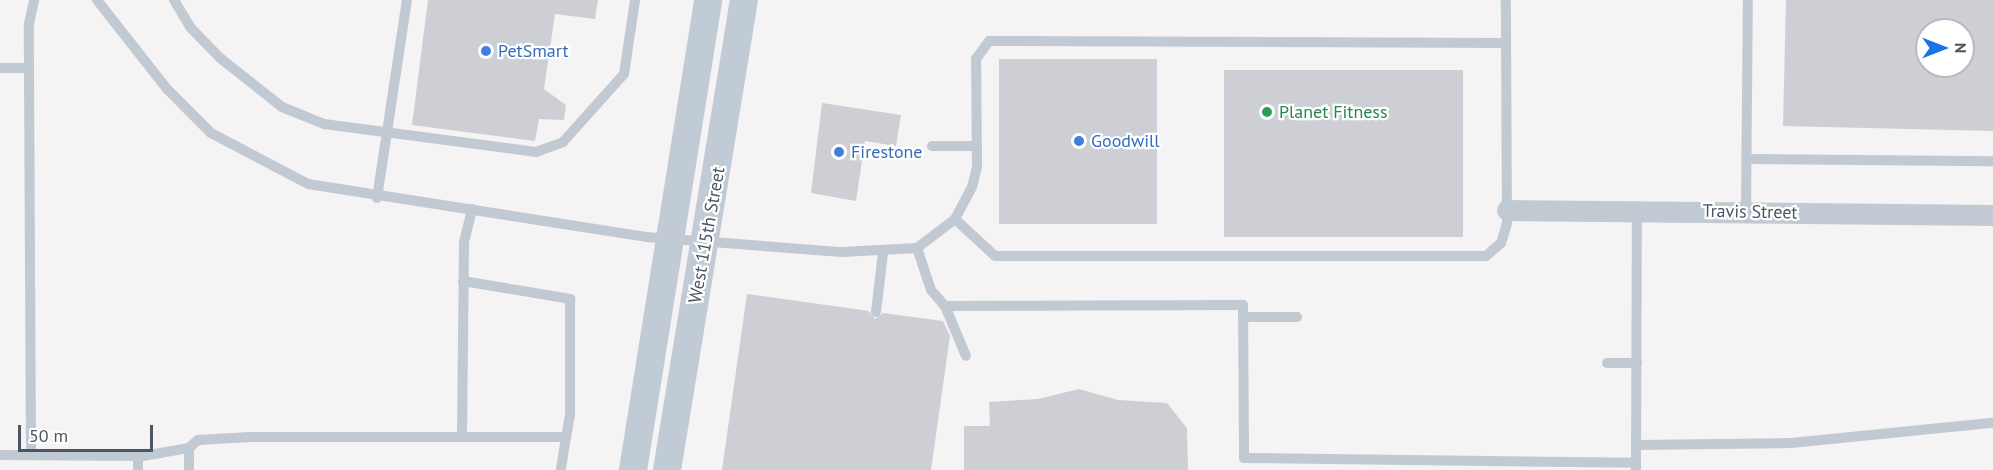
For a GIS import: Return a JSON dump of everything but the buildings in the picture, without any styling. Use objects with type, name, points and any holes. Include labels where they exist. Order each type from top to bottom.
[{"type":"street","name":"West 115th Street","points":[[633,470],[672,240],[708,0]]},
{"type":"street","name":"West 115th Street","points":[[667,470],[744,0]]},
{"type":"street","name":"Travis Street","points":[[1507,210],[1993,214]]},
{"type":"lane","points":[[31,455],[29,68],[30,11],[34,0]]},
{"type":"lane","points":[[97,0],[167,89],[211,134],[308,184],[377,198],[472,209],[672,240],[883,252],[917,248],[955,219],[972,187],[977,146],[976,59],[989,41],[1506,43]]},
{"type":"lane","points":[[174,0],[190,27],[220,58],[282,107],[324,124],[536,152],[554,148],[624,74],[635,0]]},
{"type":"lane","points":[[377,198],[407,0]]},
{"type":"lane","points":[[955,219],[994,256],[1476,258],[1486,256],[1501,243],[1507,210],[1506,0]]},
{"type":"lane","points":[[1746,212],[1748,0]]},
{"type":"lane","points":[[0,68],[29,68]]},
{"type":"lane","points":[[932,146],[977,146]]},
{"type":"lane","points":[[1747,159],[1993,161]]},
{"type":"lane","points":[[462,437],[464,242],[472,209]]},
{"type":"lane","points":[[945,306],[1243,305],[1244,458],[1456,458],[1513,466],[1636,466],[1637,211]]},
{"type":"lane","points":[[917,248],[931,290],[956,323],[966,356]]},
{"type":"lane","points":[[876,312],[883,252]]},
{"type":"lane","points":[[463,281],[570,299],[570,416],[561,470]]},
{"type":"lane","points":[[1243,317],[1297,317]]},
{"type":"lane","points":[[1607,363],[1636,363]]},
{"type":"lane","points":[[1636,445],[1791,443],[1993,423]]},
{"type":"lane","points":[[0,455],[138,456],[189,448],[198,440],[250,437],[566,437]]},
{"type":"lane","points":[[189,448],[189,470]]},
{"type":"lane","points":[[138,456],[138,470]]},
{"type":"place","name":"PetSmart","points":[[486,51]]},
{"type":"place","name":"Planet Fitness","points":[[1267,112]]},
{"type":"place","name":"Goodwill","points":[[1079,141]]},
{"type":"place","name":"Firestone","points":[[839,152]]}]
